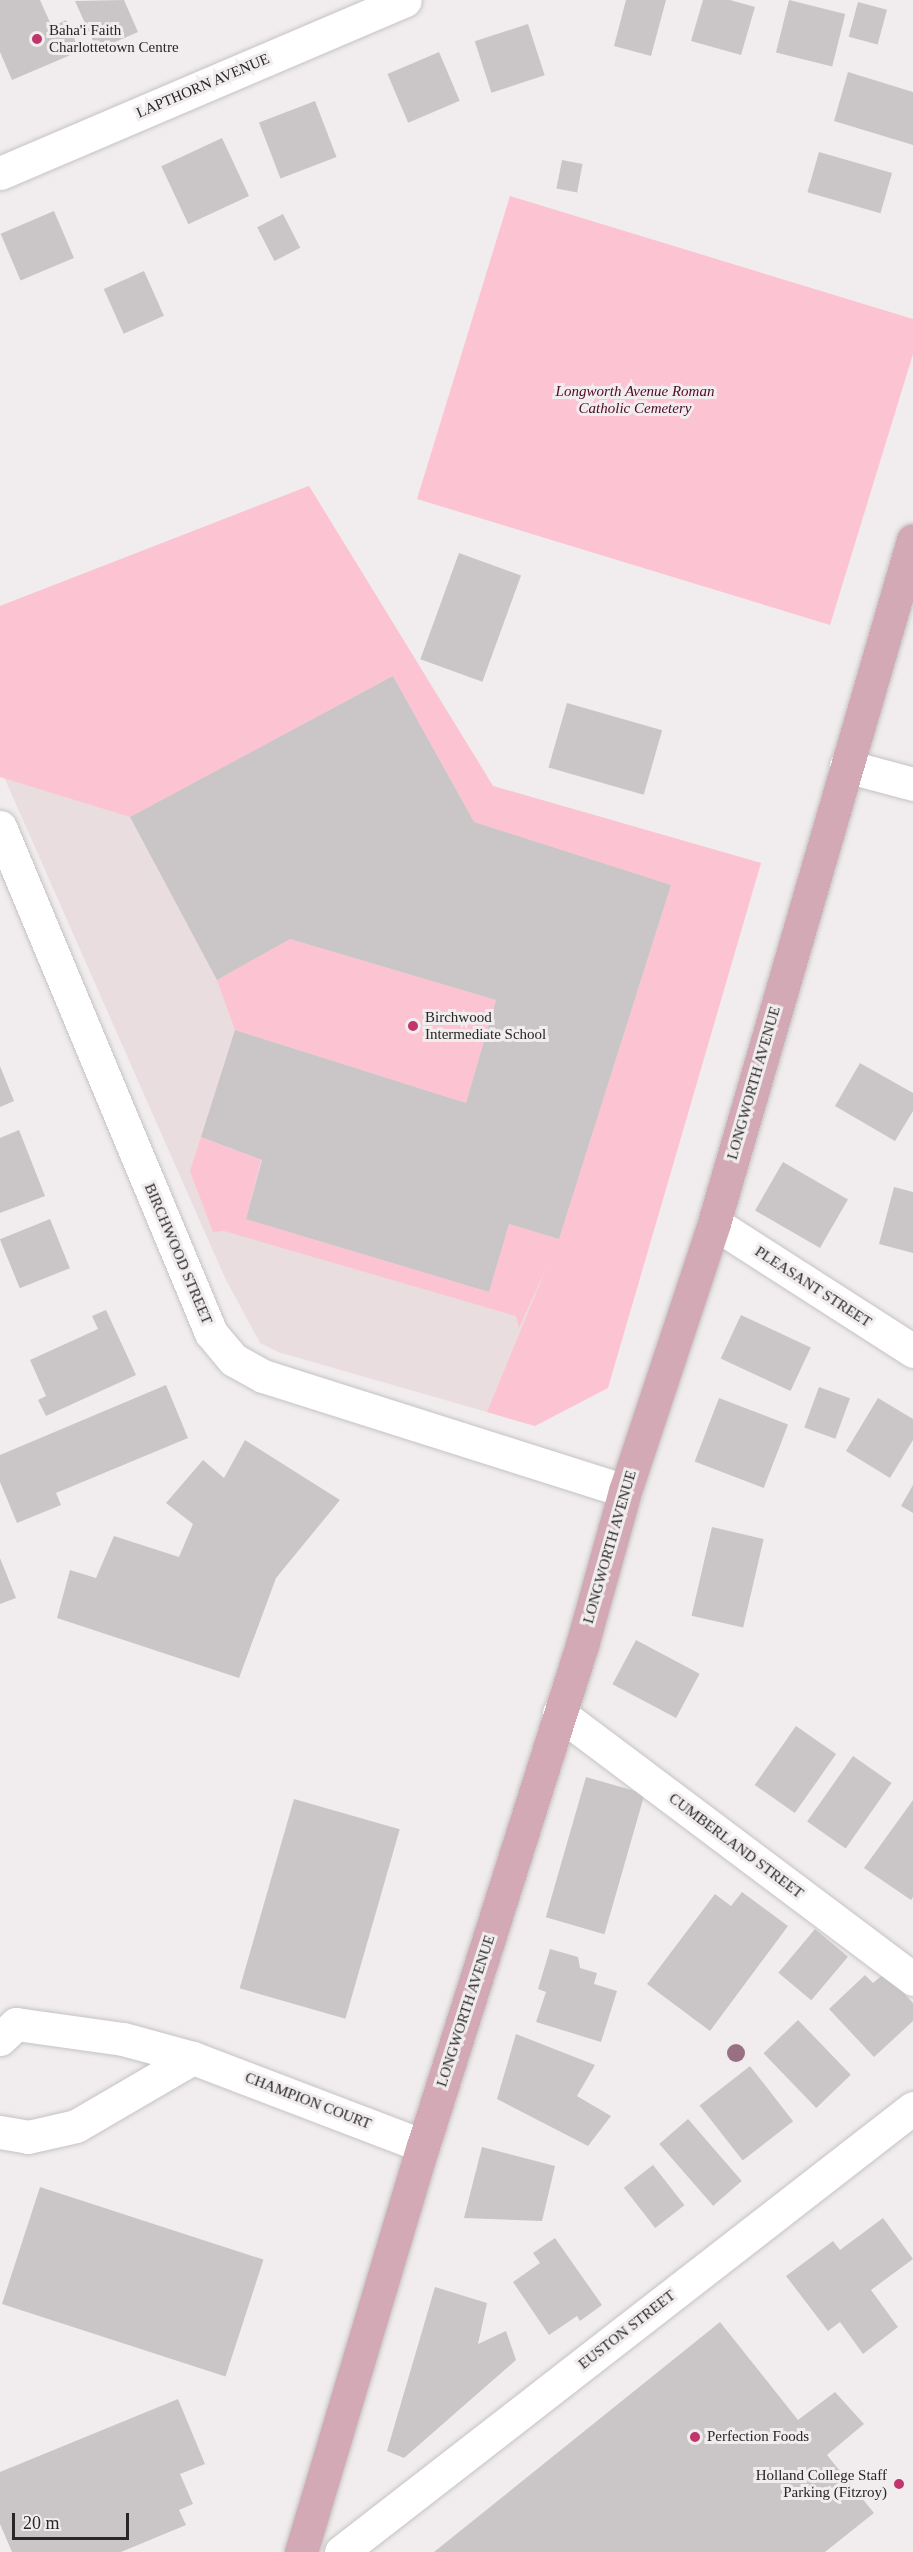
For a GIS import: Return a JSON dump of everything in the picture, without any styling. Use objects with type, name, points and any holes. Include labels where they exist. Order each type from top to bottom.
[{"type":"main road","name":"LONGWORTH AVENUE","points":[[302,2552],[423,2146],[559,1713],[625,1491],[714,1223],[913,540]]},
{"type":"street","name":"LAPTHORN AVENUE","points":[[0,173],[405,0]]},
{"type":"street","points":[[846,766],[913,784]]},
{"type":"street","name":"BIRCHWOOD STREET","points":[[0,827],[211,1333],[234,1360],[263,1376],[625,1491]]},
{"type":"street","name":"PLEASANT STREET","points":[[714,1223],[913,1351]]},
{"type":"street","name":"CUMBERLAND STREET","points":[[559,1713],[913,1979]]},
{"type":"street","name":"CHAMPION COURT","points":[[0,2039],[16,2024],[123,2039],[193,2058],[423,2146]]},
{"type":"street","points":[[0,2132],[28,2137],[76,2126],[193,2058]]},
{"type":"street","name":"EUSTON STREET","points":[[341,2552],[913,2108]]},
{"type":"shaded area","name":"Birchwood Intermediate School","points":[[309,486],[493,786],[761,863],[535,1426],[278,1352],[260,1343],[225,1278],[0,768],[0,606]]},
{"type":"green space","name":"Longworth Avenue Roman Catholic Cemetery","points":[[510,196],[913,319],[913,354],[830,625],[417,499]]},
{"type":"green space","points":[[309,486],[493,786],[761,863],[608,1388],[535,1426],[487,1412],[548,1264],[519,1328],[516,1316],[224,1231],[213,1232],[190,1171],[201,1137],[261,1160],[246,1219],[489,1292],[509,1224],[559,1239],[671,885],[474,822],[393,676],[130,817],[0,777],[0,606]]},
{"type":"green space","points":[[290,939],[496,1000],[466,1103],[235,1030],[217,980]]},
{"type":"building","name":"Baha'i Faith Charlottetown Centre","points":[[0,0],[40,0],[52,27],[66,20],[80,51],[12,80],[0,52]]},
{"type":"building","points":[[124,0],[138,32],[97,50],[75,1]]},
{"type":"building","points":[[626,0],[666,0],[651,56],[614,46]]},
{"type":"building","points":[[703,0],[730,0],[755,7],[741,55],[691,41]]},
{"type":"building","points":[[789,0],[845,14],[832,66],[776,52]]},
{"type":"building","points":[[858,2],[887,10],[878,45],[849,37]]},
{"type":"building","points":[[528,24],[545,75],[491,93],[475,41]]},
{"type":"building","points":[[439,52],[460,101],[408,123],[387,74]]},
{"type":"building","points":[[848,72],[913,92],[913,145],[834,121]]},
{"type":"building","points":[[315,101],[337,157],[280,179],[259,123]]},
{"type":"building","points":[[222,138],[249,196],[188,224],[161,166]]},
{"type":"building","points":[[819,152],[892,173],[880,213],[807,192]]},
{"type":"building","points":[[562,160],[583,164],[577,192],[556,188]]},
{"type":"building","points":[[54,211],[74,258],[21,281],[1,234]]},
{"type":"building","points":[[283,214],[300,248],[274,261],[257,227]]},
{"type":"building","points":[[144,271],[164,316],[124,334],[104,289]]},
{"type":"building","points":[[459,553],[521,576],[482,682],[420,659]]},
{"type":"building","points":[[393,676],[474,822],[671,885],[559,1239],[509,1224],[489,1292],[246,1219],[262,1160],[201,1137],[235,1030],[466,1103],[496,1000],[290,939],[217,980],[130,817]]},
{"type":"building","points":[[567,703],[662,730],[644,795],[549,767]]},
{"type":"building","points":[[860,1063],[913,1093],[913,1111],[895,1141],[835,1106]]},
{"type":"building","points":[[0,1066],[14,1101],[0,1107]]},
{"type":"building","points":[[19,1130],[45,1196],[0,1213],[0,1138]]},
{"type":"building","points":[[783,1162],[848,1200],[820,1248],[755,1210]]},
{"type":"building","points":[[894,1187],[913,1192],[913,1253],[879,1244]]},
{"type":"building","points":[[50,1219],[70,1268],[20,1288],[0,1239]]},
{"type":"building","points":[[106,1310],[136,1375],[46,1416],[38,1400],[46,1396],[30,1360],[98,1329],[92,1316]]},
{"type":"building","points":[[741,1315],[811,1348],[791,1391],[721,1359]]},
{"type":"building","points":[[166,1385],[188,1438],[56,1493],[61,1505],[17,1523],[0,1482],[0,1455]]},
{"type":"building","points":[[819,1387],[850,1398],[835,1439],[804,1427]]},
{"type":"building","points":[[719,1398],[788,1425],[764,1488],[695,1461]]},
{"type":"building","points":[[878,1398],[913,1419],[913,1440],[890,1478],[846,1451]]},
{"type":"building","points":[[245,1440],[340,1500],[276,1578],[239,1678],[57,1618],[70,1570],[96,1578],[114,1536],[179,1557],[193,1524],[166,1503],[203,1460],[224,1478]]},
{"type":"building","points":[[913,1485],[913,1513],[901,1506]]},
{"type":"building","points":[[712,1527],[764,1539],[743,1628],[692,1616]]},
{"type":"building","points":[[0,1558],[16,1598],[0,1604]]},
{"type":"building","points":[[636,1640],[700,1674],[676,1718],[613,1684]]},
{"type":"building","points":[[796,1726],[836,1754],[795,1813],[755,1785]]},
{"type":"building","points":[[853,1756],[892,1783],[846,1848],[807,1822]]},
{"type":"building","points":[[586,1777],[645,1794],[604,1934],[546,1917]]},
{"type":"building","points":[[294,1799],[400,1829],[345,2019],[240,1988]]},
{"type":"building","points":[[913,1800],[913,1897],[911,1900],[864,1868]]},
{"type":"building","points":[[742,1892],[788,1926],[710,2031],[647,1984],[715,1894],[731,1906]]},
{"type":"building","points":[[815,1929],[848,1957],[811,2000],[778,1973]]},
{"type":"building","points":[[550,1949],[578,1957],[580,1968],[597,1973],[594,1984],[617,1991],[601,2042],[536,2022],[546,1992],[538,1989]]},
{"type":"building","points":[[885,1973],[913,2003],[913,2021],[874,2057],[829,2009],[865,1975],[873,1983]]},
{"type":"building","points":[[798,2020],[851,2075],[816,2108],[763,2053]]},
{"type":"building","points":[[516,2034],[595,2065],[577,2096],[611,2116],[588,2146],[497,2099]]},
{"type":"building","points":[[750,2066],[793,2121],[743,2161],[700,2105]]},
{"type":"building","points":[[688,2119],[742,2181],[713,2206],[659,2144]]},
{"type":"building","points":[[482,2147],[555,2166],[542,2221],[464,2218]]},
{"type":"building","points":[[653,2165],[684,2205],[655,2228],[624,2188]]},
{"type":"building","points":[[40,2187],[263,2260],[225,2377],[2,2304]]},
{"type":"building","points":[[883,2218],[913,2259],[871,2290],[898,2327],[863,2354],[840,2322],[828,2331],[786,2276],[833,2241],[840,2250]]},
{"type":"building","points":[[555,2238],[602,2305],[580,2321],[577,2316],[549,2335],[513,2282],[540,2263],[533,2253]]},
{"type":"building","points":[[435,2287],[487,2303],[478,2344],[506,2331],[516,2360],[404,2458],[387,2451]]},
{"type":"building","name":"Perfection Foods","points":[[720,2322],[798,2420],[835,2392],[864,2424],[827,2455],[874,2513],[825,2552],[434,2552]]},
{"type":"building","points":[[178,2399],[205,2464],[180,2474],[193,2504],[179,2510],[186,2525],[121,2552],[12,2552],[0,2524],[0,2472]]},
{"type":"place","name":"Baha'i Faith Charlottetown Centre","points":[[37,39]]},
{"type":"place","name":"Birchwood Intermediate School","points":[[413,1026]]},
{"type":"place","name":"Perfection Foods","points":[[695,2437]]},
{"type":"place","name":"Holland College Staff Parking (Fitzroy)","points":[[899,2484]]}]
